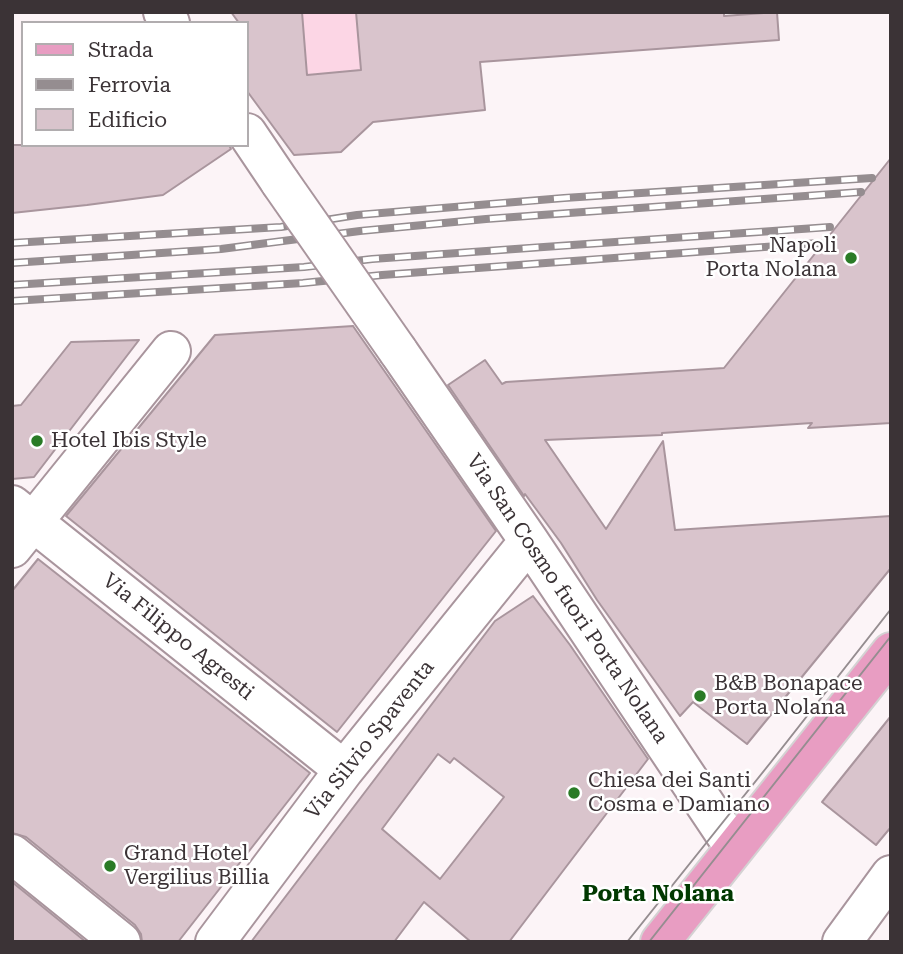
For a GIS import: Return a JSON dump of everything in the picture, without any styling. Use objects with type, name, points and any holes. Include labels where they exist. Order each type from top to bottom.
[{"type":"main road","points":[[660,942],[891,652]]},
{"type":"street","name":"Via San Cosmo fuori Porta Nolana","points":[[248,134],[529,541],[725,834],[737,844]]},
{"type":"street","points":[[19,525],[171,351]]},
{"type":"street","name":"Via Filippo Agresti","points":[[19,525],[344,770]]},
{"type":"street","name":"Via Silvio Spaventa","points":[[215,942],[344,770],[529,541]]},
{"type":"street","points":[[12,854],[121,942]]},
{"type":"street","points":[[842,942],[891,875]]},
{"type":"shaded area","points":[[302,12],[356,12],[361,70],[307,75]]},
{"type":"building","points":[[231,12],[302,12],[307,75],[361,70],[356,12],[724,12],[724,16],[777,12],[779,40],[480,62],[485,110],[373,122],[341,152],[294,155],[248,92],[248,21],[238,21]]},
{"type":"building","points":[[12,145],[231,149],[163,195],[12,213]]},
{"type":"building","points":[[891,158],[891,423],[808,428],[812,423],[662,435],[545,440],[606,529],[663,441],[675,530],[891,516],[891,568],[747,744],[693,702],[680,716],[448,385],[485,360],[502,384],[724,368]]},
{"type":"building","points":[[353,326],[496,531],[337,732],[66,516],[215,335]]},
{"type":"building","name":"Hotel Ibis Style","points":[[139,340],[34,477],[12,479],[12,406],[21,405],[71,342]]},
{"type":"building","points":[[38,559],[310,773],[178,942],[142,942],[141,934],[135,925],[26,837],[12,833],[12,591]]},
{"type":"building","points":[[533,596],[648,759],[509,942],[471,942],[424,902],[394,942],[251,942],[495,621]],"holes":[[[438,754],[450,763],[454,758],[504,797],[440,879],[382,829]]]},
{"type":"building","points":[[891,716],[891,827],[876,845],[822,802]]},
{"type":"building","points":[[12,882],[86,942],[12,942]]},
{"type":"tram line","points":[[627,942],[891,609]]},
{"type":"tram line","points":[[649,942],[891,636]]},
{"type":"railway","points":[[12,243],[281,227],[357,215],[564,198],[872,178]]},
{"type":"railway","points":[[12,263],[221,249],[360,231],[486,219],[861,192]]},
{"type":"railway","points":[[12,285],[304,267],[372,259],[830,227]]},
{"type":"railway","points":[[12,301],[303,283],[819,243]]},
{"type":"place","name":"Napoli Porta Nolana","points":[[851,258]]},
{"type":"place","name":"Hotel Ibis Style","points":[[37,441]]},
{"type":"place","name":"B&B Bonapace Porta Nolana","points":[[700,696]]},
{"type":"place","name":"Chiesa dei Santi Cosma e Damiano","points":[[574,793]]},
{"type":"place","name":"Grand Hotel Vergilius Billia","points":[[110,866]]},
{"type":"district","name":"Porta Nolana","points":[[658,894]]}]
